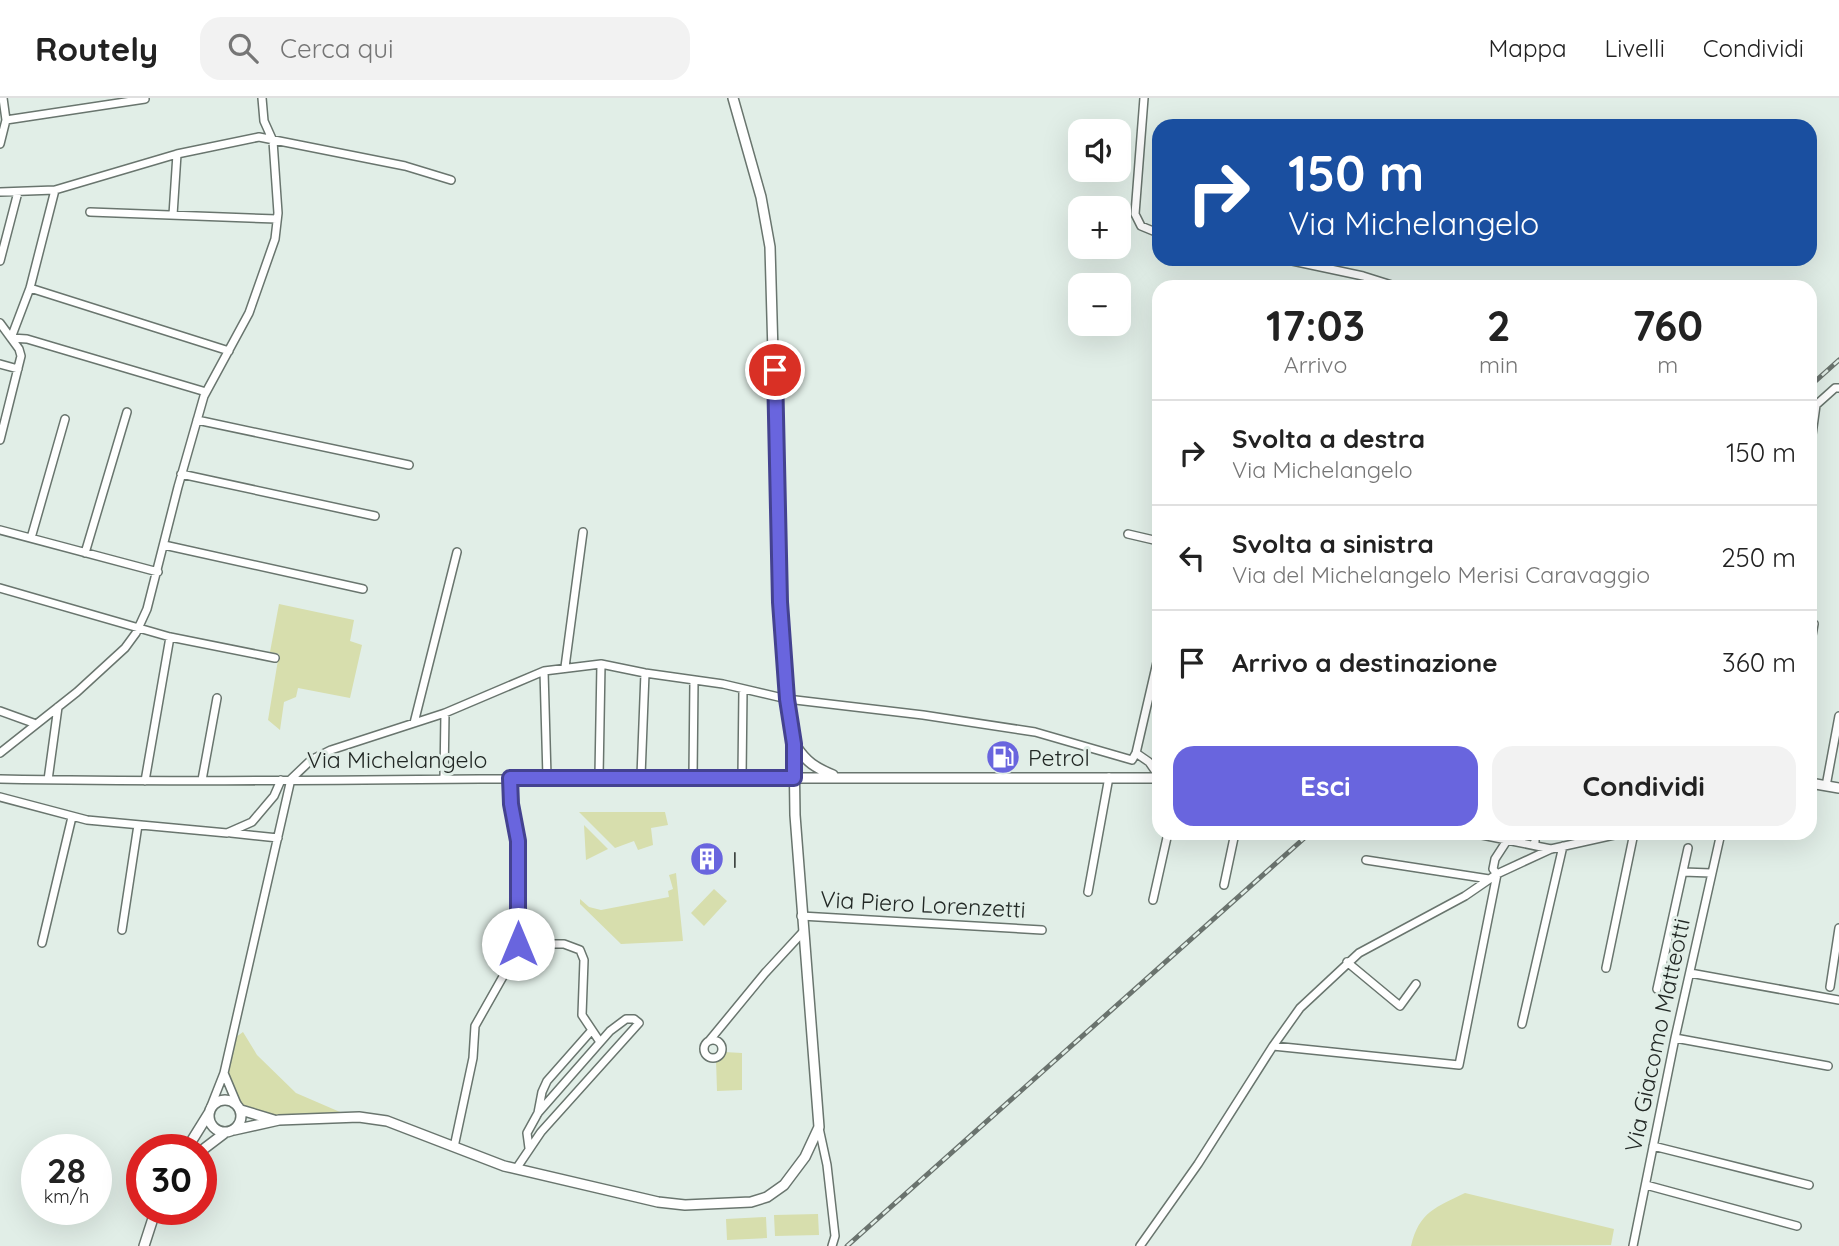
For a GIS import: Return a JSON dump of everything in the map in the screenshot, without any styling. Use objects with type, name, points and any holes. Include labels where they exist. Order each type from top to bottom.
[{"type":"street","points":[[0,144],[6,120],[3,98]]},
{"type":"street","points":[[0,753],[125,648],[147,609],[181,474],[206,392],[249,313],[275,239],[277,219],[274,141],[264,121],[262,98]]},
{"type":"street","points":[[733,98],[761,197],[769,247],[779,589],[787,699],[794,744],[802,933],[819,1127],[834,1224],[832,1246]]},
{"type":"street","points":[[1144,98],[1135,214],[1141,226],[1152,231]]},
{"type":"street","points":[[6,120],[145,99]]},
{"type":"street","points":[[0,192],[55,190],[177,154],[260,137],[405,166],[451,180]]},
{"type":"street","points":[[173,215],[177,154]]},
{"type":"street","points":[[11,338],[30,288],[55,190]]},
{"type":"street","points":[[0,261],[18,192]]},
{"type":"street","points":[[90,212],[277,219]]},
{"type":"street","points":[[1317,266],[1374,280]]},
{"type":"street","points":[[30,288],[229,351]]},
{"type":"street","points":[[0,323],[21,356],[0,440]]},
{"type":"street","points":[[11,338],[27,339],[206,392]]},
{"type":"street","points":[[0,364],[18,369]]},
{"type":"street","points":[[1817,404],[1835,388],[1839,388]]},
{"type":"street","points":[[85,553],[127,411]]},
{"type":"street","points":[[31,538],[65,419]]},
{"type":"street","points":[[197,420],[409,465]]},
{"type":"street","points":[[181,474],[375,516]]},
{"type":"street","points":[[0,530],[158,572]]},
{"type":"street","points":[[565,667],[583,532]]},
{"type":"street","points":[[1128,534],[1152,540]]},
{"type":"street","points":[[164,545],[363,590]]},
{"type":"street","points":[[414,723],[457,552]]},
{"type":"street","points":[[0,587],[170,637],[275,658]]},
{"type":"street","points":[[145,781],[170,637]]},
{"type":"street","points":[[599,776],[601,664]]},
{"type":"street","points":[[196,1134],[210,1110],[223,1073],[291,779],[311,760],[331,750],[444,713],[544,671],[601,664],[787,699],[909,713],[1035,732],[1132,760],[1152,684]]},
{"type":"street","points":[[544,671],[547,777]]},
{"type":"street","points":[[641,776],[645,673]]},
{"type":"street","points":[[693,777],[694,680]]},
{"type":"street","points":[[742,777],[743,690]]},
{"type":"street","points":[[202,780],[217,698]]},
{"type":"street","points":[[48,780],[58,707]]},
{"type":"street","points":[[0,711],[36,724]]},
{"type":"street","points":[[444,713],[444,779]]},
{"type":"street","points":[[1826,786],[1839,716]]},
{"type":"street","points":[[794,744],[813,767],[838,777]]},
{"type":"street","points":[[1136,753],[1152,767]]},
{"type":"street","name":"Via Michelangelo","points":[[0,779],[145,781],[599,776],[794,778]]},
{"type":"street","points":[[794,778],[1152,776]]},
{"type":"street","points":[[454,1147],[473,1058],[475,1026],[518,950],[518,841],[511,804],[510,778]]},
{"type":"street","points":[[1088,892],[1109,778]]},
{"type":"street","points":[[227,833],[252,822],[274,796],[281,779]]},
{"type":"street","points":[[1817,784],[1839,788]]},
{"type":"street","points":[[0,808],[1,797],[72,817],[278,838]]},
{"type":"street","points":[[42,943],[72,817]]},
{"type":"street","points":[[122,930],[138,825]]},
{"type":"street","points":[[1153,900],[1166,840]]},
{"type":"street","points":[[1224,885],[1234,840]]},
{"type":"street","points":[[1273,1046],[1459,1065],[1497,874],[1493,869],[1495,859],[1507,840]]},
{"type":"street","points":[[1512,840],[1552,849]]},
{"type":"street","points":[[1535,840],[1535,845]]},
{"type":"street","points":[[1140,1246],[1198,1164],[1300,1008],[1347,962],[1465,896],[1497,874],[1552,849],[1591,840]]},
{"type":"street","points":[[1606,968],[1633,840]]},
{"type":"street","name":"Via Giacomo Matteotti","points":[[1633,1246],[1675,1038],[1719,840]]},
{"type":"street","points":[[1522,1024],[1563,846]]},
{"type":"street","points":[[1657,989],[1688,848]]},
{"type":"street","points":[[1366,860],[1490,879]]},
{"type":"street","points":[[1683,872],[1711,873]]},
{"type":"street","name":"Via Piero Lorenzetti","points":[[801,916],[1042,930]]},
{"type":"street","points":[[1830,987],[1839,928]]},
{"type":"street","points":[[709,1041],[802,933]]},
{"type":"street","points":[[518,944],[564,944],[580,950],[584,960],[582,1015],[600,1042]]},
{"type":"street","points":[[1347,962],[1400,1006],[1416,985]]},
{"type":"street","points":[[1689,973],[1839,1000]]},
{"type":"street","points":[[516,1169],[541,1132],[639,1023],[634,1019],[626,1019],[600,1042],[538,1113],[527,1133],[529,1148]]},
{"type":"street","points":[[538,1113],[547,1081],[592,1030]]},
{"type":"street","points":[[1675,1038],[1828,1066]]},
{"type":"street","points":[[217,1140],[240,1123],[238,1107],[223,1073]]},
{"type":"street","points":[[210,1110],[226,1099],[259,1117],[279,1120]]},
{"type":"street","points":[[210,1110],[213,1126],[230,1131],[279,1120],[359,1116],[387,1121],[516,1169],[619,1189],[658,1202],[685,1205],[751,1202],[767,1197],[784,1185],[805,1157],[819,1127]]},
{"type":"street","points":[[1653,1146],[1809,1185]]},
{"type":"street","points":[[1646,1185],[1797,1226]]},
{"type":"street","points":[[144,1246],[151,1225]]},
{"type":"green space","points":[[279,604],[354,620],[350,641],[362,645],[350,698],[298,688],[296,697],[284,702],[280,730],[268,720],[279,654],[270,652]]},
{"type":"green space","points":[[579,812],[665,812],[668,825],[651,828],[653,845],[638,850],[634,841],[615,848]]},
{"type":"green space","points":[[584,825],[608,849],[586,860]]},
{"type":"green space","points":[[676,873],[683,941],[621,944],[580,904],[580,899],[589,907],[601,910],[669,897],[668,891],[673,889],[669,875]]},
{"type":"green space","points":[[714,889],[727,901],[704,926],[691,913]]},
{"type":"green space","points":[[243,1032],[257,1055],[296,1093],[340,1112],[281,1117],[246,1109],[228,1073],[236,1037]]},
{"type":"green space","points":[[724,1052],[742,1053],[742,1090],[717,1091],[716,1059]]},
{"type":"green space","points":[[1465,1193],[1614,1229],[1611,1245],[1411,1246],[1419,1225],[1430,1212]]},
{"type":"green space","points":[[818,1214],[819,1235],[775,1236],[774,1215]]},
{"type":"green space","points":[[766,1217],[767,1238],[727,1240],[726,1219]]},
{"type":"railway","points":[[1817,380],[1839,360]]},
{"type":"railway","points":[[847,1246],[1302,840]]},
{"type":"place","name":"Petrol","points":[[1003,757]]},
{"type":"place","name":"I","points":[[707,859]]},
{"type":"route","points":[[518,944],[518,841],[511,804],[510,778],[794,778],[794,744],[787,699],[780,602],[776,514],[775,370]]}]
